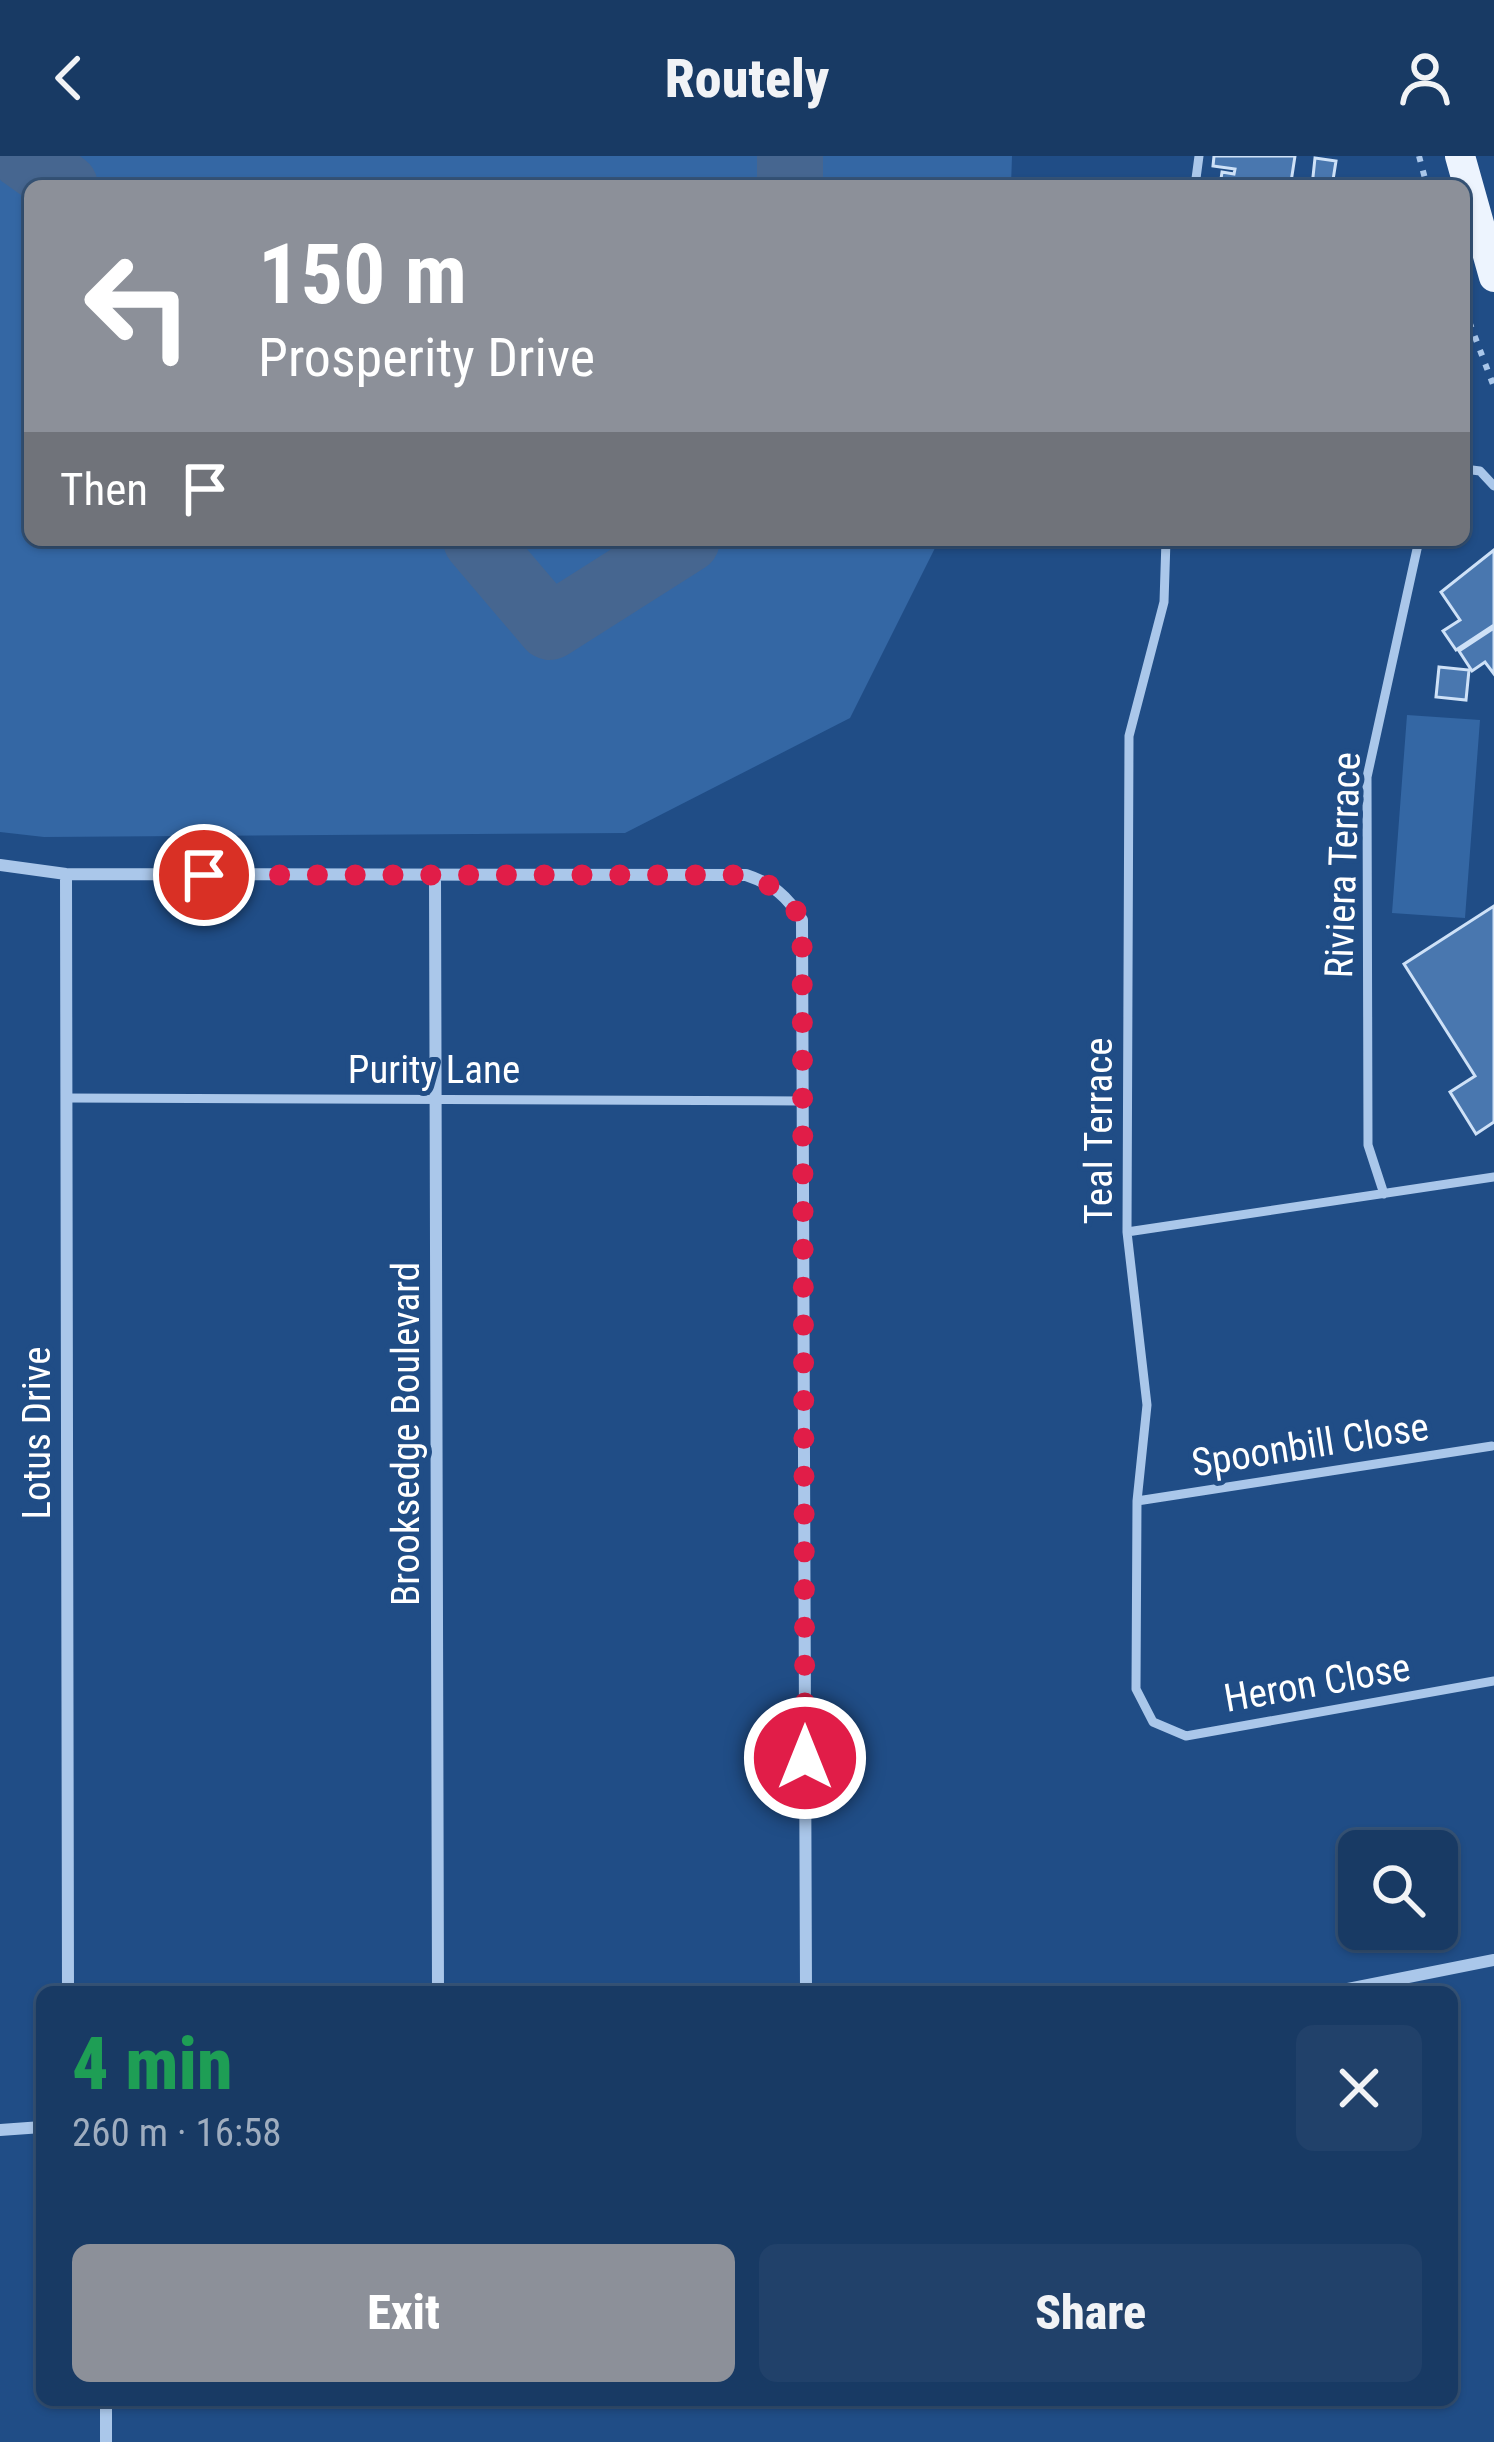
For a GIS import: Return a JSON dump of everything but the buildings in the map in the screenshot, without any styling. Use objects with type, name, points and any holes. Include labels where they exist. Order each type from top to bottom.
[{"type":"main road","points":[[1470,192],[1494,277]]},
{"type":"street","points":[[0,865],[66,874],[746,875],[770,883],[790,901],[802,920],[806,1986]]},
{"type":"street","name":"Lotus Drive","points":[[66,874],[68,1986]]},
{"type":"street","name":"Brooksedge Boulevard","points":[[435,877],[438,1986]]},
{"type":"street","points":[[1363,1986],[1494,1960]]},
{"type":"street","points":[[0,2130],[36,2127]]},
{"type":"street","points":[[106,2406],[106,2442]]},
{"type":"lane","points":[[1470,470],[1480,471],[1494,486]]},
{"type":"lane","name":"Teal Terrace","points":[[1153,1722],[1136,1689],[1137,1501],[1147,1405],[1127,1232],[1129,736],[1164,602],[1166,546]]},
{"type":"lane","name":"Riviera Terrace","points":[[1384,1194],[1368,1145],[1367,777],[1418,546]]},
{"type":"lane","name":"Purity Lane","points":[[66,1098],[803,1101]]},
{"type":"lane","points":[[1127,1232],[1494,1177]]},
{"type":"lane","name":"Spoonbill Close","points":[[1137,1501],[1492,1446]]},
{"type":"lane","name":"Heron Close","points":[[1153,1722],[1186,1736],[1494,1681]]},
{"type":"path","points":[[1470,324],[1494,387]]},
{"type":"shaded area","points":[[0,156],[1012,156],[1011,180],[24,180],[24,546],[936,546],[850,718],[625,833],[44,837],[0,832]]},
{"type":"shaded area","points":[[1407,715],[1480,720],[1465,918],[1392,913]]},
{"type":"waterway","points":[[23,156],[57,180]]},
{"type":"waterway","points":[[790,156],[790,180]]},
{"type":"waterway","points":[[481,546],[550,627],[678,546]]},
{"type":"route","points":[[204,875],[746,875],[770,883],[790,901],[802,920],[805,1758]]}]
